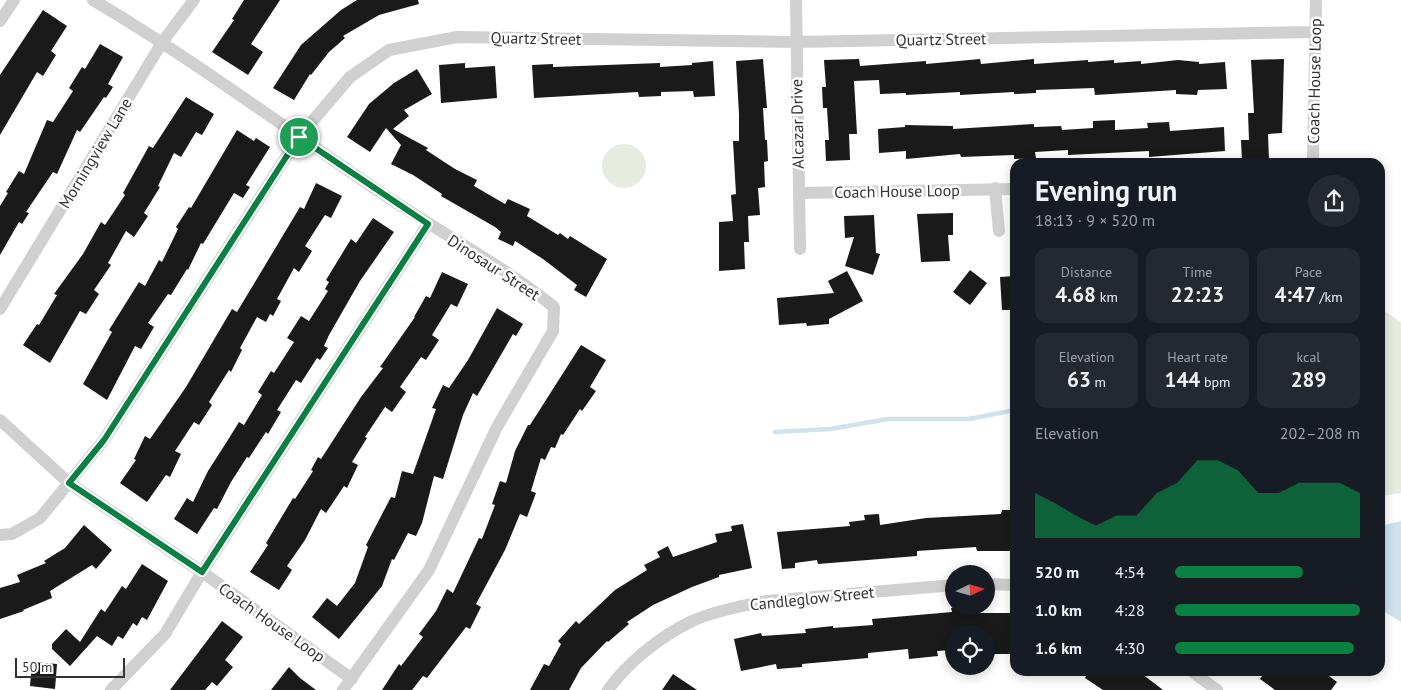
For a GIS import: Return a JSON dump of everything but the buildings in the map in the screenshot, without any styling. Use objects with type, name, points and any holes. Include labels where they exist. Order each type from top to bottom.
[{"type":"street","points":[[0,21],[14,0]]},
{"type":"street","name":"Dinosaur Street","points":[[93,0],[163,41],[299,137],[428,224],[533,290],[554,307],[553,331],[497,427],[430,570],[343,690]]},
{"type":"street","name":"Morningview Lane","points":[[0,309],[163,41],[194,0]]},
{"type":"street","name":"Alcazar Drive","points":[[796,0],[800,248]]},
{"type":"street","name":"Coach House Loop","points":[[1313,158],[1316,0]]},
{"type":"street","name":"Quartz Street","points":[[0,535],[12,534],[40,518],[104,440],[299,137],[350,77],[389,50],[458,37],[796,42],[1315,32]]},
{"type":"street","points":[[995,188],[999,231]]},
{"type":"street","name":"Coach House Loop","points":[[799,193],[1010,189]]},
{"type":"street","points":[[111,690],[165,634],[202,572],[428,224]]},
{"type":"street","name":"Coach House Loop","points":[[0,420],[69,483],[202,572],[352,679]]},
{"type":"street","points":[[995,584],[1010,585]]},
{"type":"street","name":"Candleglow Street","points":[[608,690],[636,660],[666,637],[693,621],[740,606],[767,601],[945,586]]},
{"type":"street","points":[[1198,676],[1217,690]]},
{"type":"shaded area","points":[[628,144],[640,150],[645,157],[645,175],[640,182],[633,187],[620,188],[612,185],[605,178],[602,162],[605,154],[612,147]]},
{"type":"shaded area","points":[[1385,311],[1401,322],[1401,493],[1385,495]]},
{"type":"water","points":[[1401,521],[1401,622],[1385,612],[1385,525]]},
{"type":"waterway","points":[[775,432],[830,429],[888,419],[969,419],[1010,411]]},
{"type":"route","points":[[299,137],[428,224],[202,572],[69,483],[104,440],[299,137]]}]
